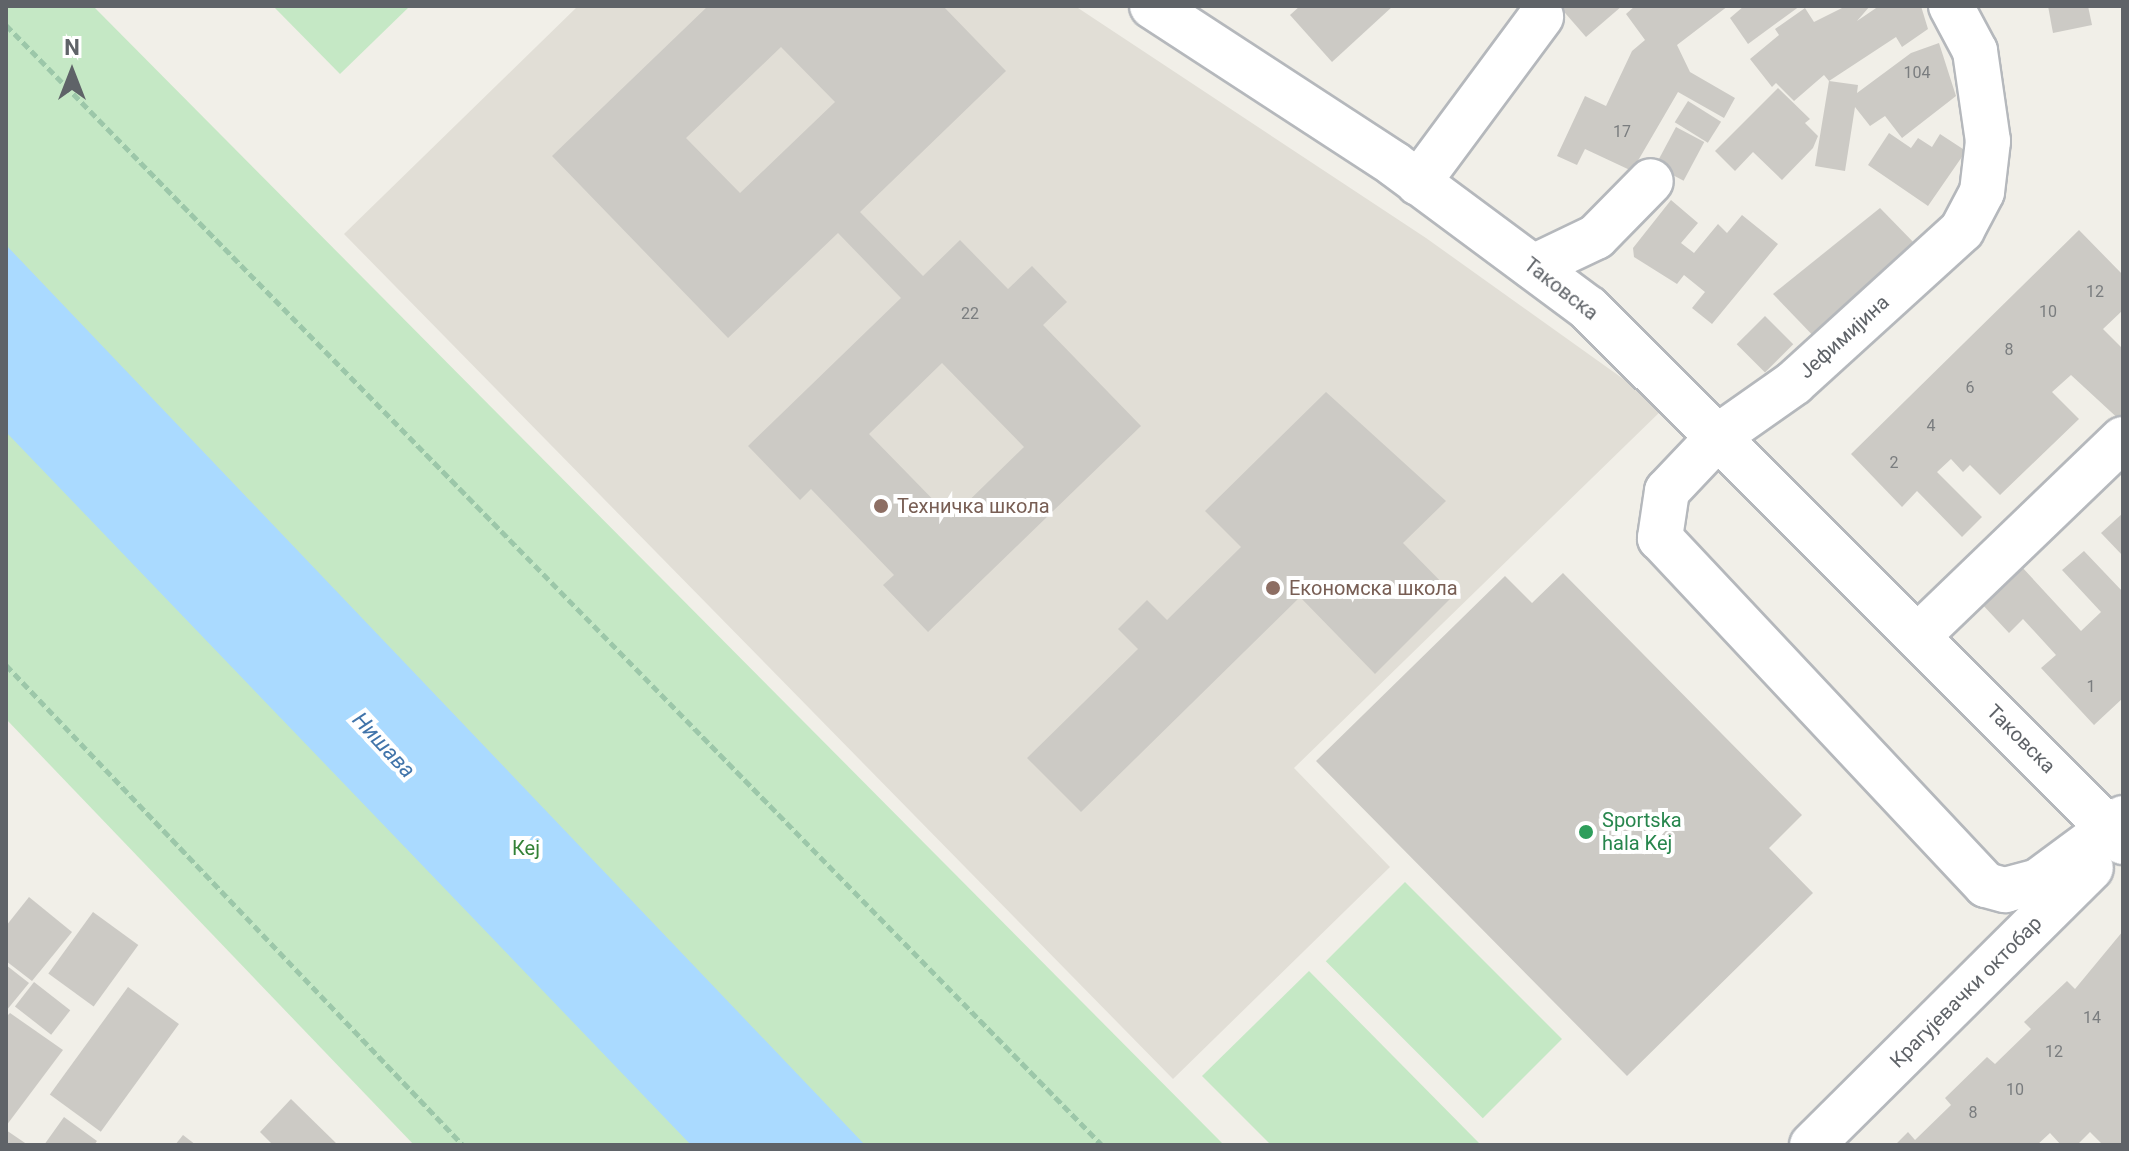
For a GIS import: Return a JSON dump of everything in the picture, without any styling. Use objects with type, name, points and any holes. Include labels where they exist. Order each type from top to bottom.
[{"type":"street","name":"Таковска","points":[[1154,6],[1418,183],[1588,308],[2119,832]]},
{"type":"street","name":"Јефимијина","points":[[1951,6],[1975,51],[1988,141],[1982,192],[1962,230],[1794,383],[1720,435],[1667,491],[1658,521],[1667,552],[1969,875],[1995,887],[2022,888],[2119,832]]},
{"type":"street","points":[[1418,183],[1541,17]]},
{"type":"street","points":[[1533,267],[1596,237],[1651,181]]},
{"type":"street","points":[[1918,636],[2123,439]]},
{"type":"street","name":"Крагујевачки октобар","points":[[1812,1145],[2119,832]]},
{"type":"path","points":[[6,25],[1102,1145]]},
{"type":"path","points":[[6,665],[463,1145]]},
{"type":"shaded area","name":"Техничка школа","points":[[578,6],[1075,6],[1426,238],[1664,408],[1294,768],[1390,867],[1173,1079],[344,234]]},
{"type":"green space","name":"Кеј","points":[[6,6],[93,6],[1224,1145],[414,1145],[6,719]]},
{"type":"green space","points":[[273,6],[410,6],[340,74]]},
{"type":"green space","points":[[1405,882],[1562,1039],[1483,1118],[1326,961]]},
{"type":"green space","points":[[1309,971],[1481,1145],[1271,1145],[1202,1076]]},
{"type":"water","name":"Нишава","points":[[6,245],[865,1145],[691,1145],[6,432]]},
{"type":"building","points":[[708,6],[943,6],[1006,71],[860,212],[923,276],[960,240],[1008,289],[1032,266],[1067,302],[1043,325],[1141,426],[928,632],[883,585],[894,575],[811,489],[800,500],[748,446],[901,298],[838,233],[728,338],[552,156]],"holes":[[[781,47],[835,102],[740,193],[686,138]],[[942,363],[1024,447],[951,518],[869,434]]]},
{"type":"building","points":[[1300,6],[1393,6],[1332,62],[1290,15]]},
{"type":"building","points":[[1559,6],[1622,6],[1586,37]]},
{"type":"building","points":[[1635,6],[1728,6],[1677,45],[1690,72],[1735,98],[1724,118],[1678,92],[1632,171],[1585,149],[1577,165],[1557,156],[1585,96],[1606,106],[1632,51],[1645,40],[1626,14]]},
{"type":"building","points":[[1744,6],[1800,6],[1748,44],[1730,18]]},
{"type":"building","points":[[1846,6],[1870,6],[1857,21],[1879,6],[1921,6],[1928,29],[1902,47],[1896,37],[1829,81],[1824,75],[1794,101],[1776,83],[1772,87],[1750,59],[1779,35],[1775,29],[1805,8],[1814,22]]},
{"type":"building","points":[[2048,6],[2088,6],[2092,25],[2053,33]]},
{"type":"building","points":[[1939,43],[1956,96],[1902,138],[1885,116],[1870,126],[1855,107],[1845,171],[1815,166],[1829,81],[1858,85],[1857,93],[1911,53]]},
{"type":"building","points":[[1778,88],[1810,119],[1805,123],[1818,136],[1813,148],[1782,180],[1753,152],[1735,171],[1715,151]]},
{"type":"building","points":[[1688,101],[1721,122],[1708,143],[1675,122]]},
{"type":"building","points":[[1676,127],[1704,142],[1684,181],[1655,166]]},
{"type":"building","points":[[1889,133],[1911,148],[1918,138],[1932,147],[1940,134],[1966,151],[1928,206],[1868,165]]},
{"type":"building","points":[[1671,200],[1698,223],[1681,243],[1694,253],[1718,224],[1727,233],[1742,215],[1778,244],[1712,324],[1692,308],[1705,292],[1684,275],[1677,284],[1634,257],[1633,248]]},
{"type":"building","points":[[1880,208],[1920,249],[1821,344],[1773,294]]},
{"type":"building","points":[[2079,230],[2123,275],[2123,310],[2103,329],[2123,349],[2123,423],[2071,375],[2052,392],[2079,419],[2000,495],[1970,465],[1963,472],[1951,459],[1937,472],[1982,517],[1962,537],[1917,491],[1902,507],[1851,454]]},
{"type":"building","points":[[1765,316],[1793,344],[1765,373],[1737,344]]},
{"type":"building","points":[[1326,392],[1446,501],[1403,543],[1454,595],[1375,674],[1300,597],[1081,812],[1027,758],[1138,649],[1118,629],[1147,600],[1167,620],[1241,547],[1205,511]]},
{"type":"building","points":[[2123,513],[2123,556],[2101,533]]},
{"type":"building","points":[[2084,551],[2123,592],[2123,698],[2094,725],[2041,668],[2056,655],[2023,619],[2009,633],[1981,603],[2021,566],[2081,631],[2101,612],[2062,570]]},
{"type":"building","name":"Sportska hala Kej","points":[[1563,573],[1802,815],[1769,848],[1813,893],[1627,1076],[1316,761],[1505,576],[1532,603]]},
{"type":"building","points":[[29,897],[72,932],[32,981],[6,961],[6,926]]},
{"type":"building","points":[[93,912],[138,945],[94,1006],[48,973]]},
{"type":"building","points":[[2123,931],[2123,1145],[2103,1145],[2090,1132],[2077,1145],[2061,1145],[2050,1133],[2037,1145],[1895,1145],[1908,1132],[1915,1140],[1951,1105],[1945,1098],[1987,1057],[1995,1064],[2031,1029],[2024,1022],[2067,981],[2075,989]]},
{"type":"building","points":[[6,965],[29,983],[6,1011]]},
{"type":"building","points":[[34,982],[70,1010],[51,1035],[15,1006]]},
{"type":"building","points":[[128,987],[179,1024],[101,1132],[50,1095]]},
{"type":"building","points":[[10,1013],[63,1050],[6,1126],[6,1017]]},
{"type":"building","points":[[291,1099],[338,1145],[273,1145],[260,1132]]},
{"type":"building","points":[[64,1117],[97,1141],[94,1145],[44,1145]]},
{"type":"building","points":[[6,1130],[28,1145],[6,1145]]},
{"type":"building","points":[[183,1135],[196,1145],[175,1145]]},
{"type":"place","name":"Техничка школа","points":[[881,506]]},
{"type":"place","name":"Економска школа","points":[[1273,588]]},
{"type":"place","name":"Sportska hala Kej","points":[[1586,832]]}]
